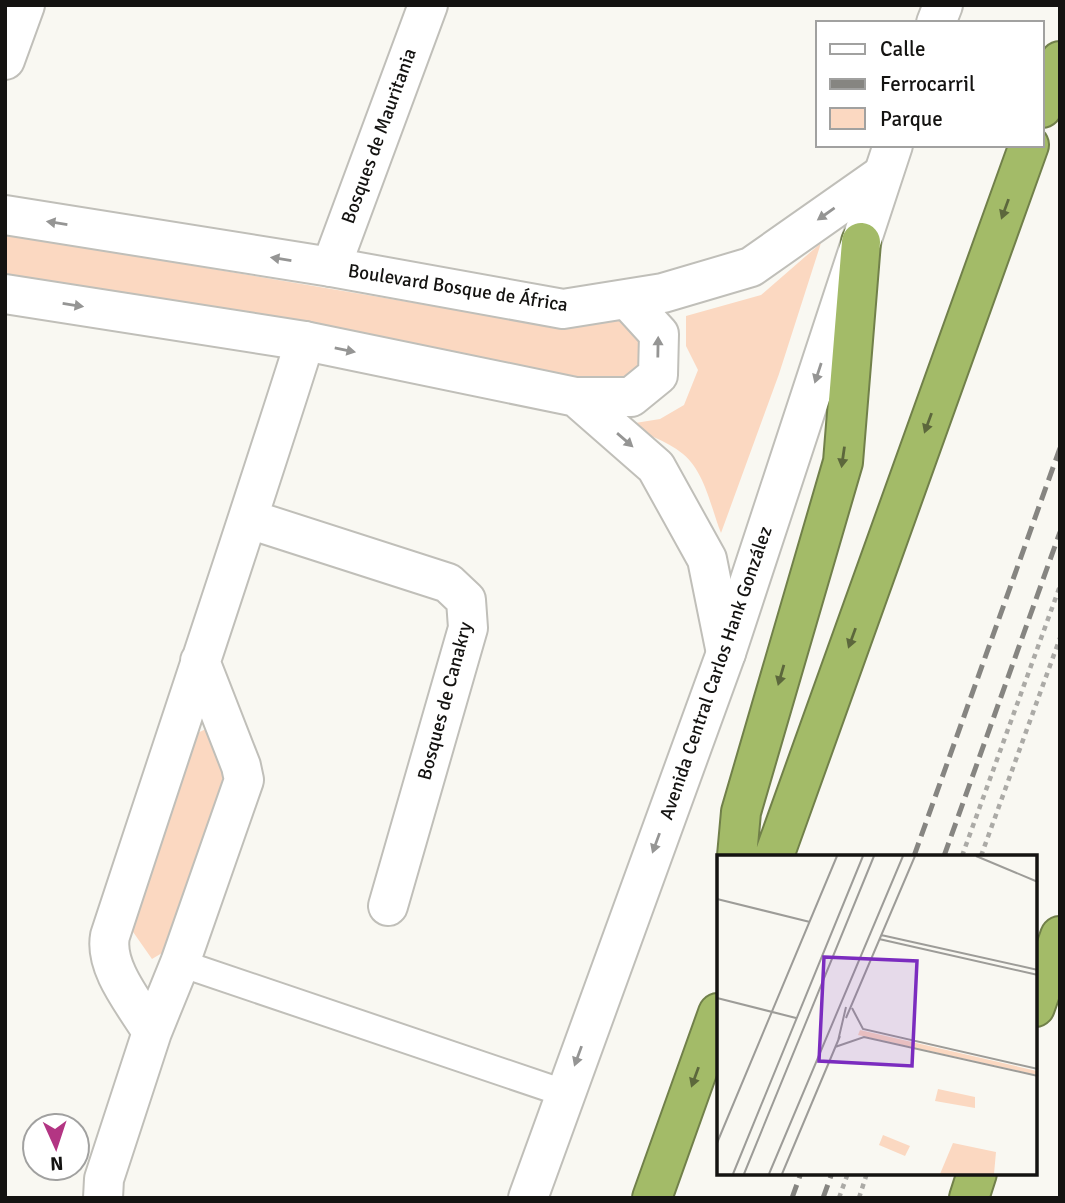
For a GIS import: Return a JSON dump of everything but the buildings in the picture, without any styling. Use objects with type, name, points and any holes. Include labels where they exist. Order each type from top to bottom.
[{"type":"highway","points":[[1044,103],[1060,61]]},
{"type":"highway","points":[[774,855],[1027,147]]},
{"type":"highway","points":[[737,855],[741,812],[843,462],[861,242]]},
{"type":"highway","points":[[1037,1000],[1060,936]]},
{"type":"highway","points":[[652,1198],[717,1019]]},
{"type":"highway","points":[[969,1198],[976,1175]]},
{"type":"street","points":[[5,60],[25,5]]},
{"type":"street","name":"Bosques de Mauritania","points":[[331,267],[428,5]]},
{"type":"street","name":"Boulevard Bosque de África","points":[[5,215],[331,267],[563,309],[663,293],[751,267],[887,160]]},
{"type":"street","name":"Avenida Central Carlos Hank González","points":[[528,1198],[726,653],[887,160]]},
{"type":"street","points":[[5,294],[305,341],[576,397],[631,397],[658,375],[659,334],[628,300]]},
{"type":"street","points":[[152,1032],[113,967],[108,947],[305,341]]},
{"type":"street","points":[[576,397],[656,467],[707,559],[726,653]]},
{"type":"street","name":"Bosques de Canakry","points":[[249,519],[448,583],[466,600],[468,628],[388,906]]},
{"type":"street","points":[[103,1198],[104,1179],[152,1032],[180,963],[244,779],[200,662]]},
{"type":"lane","points":[[180,963],[564,1093]]},
{"type":"path","points":[[962,855],[1060,586]]},
{"type":"path","points":[[981,855],[1060,638]]},
{"type":"path","points":[[839,1198],[847,1175]]},
{"type":"path","points":[[859,1198],[866,1175]]},
{"type":"green space","points":[[5,234],[552,326],[629,320],[643,349],[642,362],[633,379],[617,383],[329,334],[5,274]]},
{"type":"green space","points":[[821,243],[779,374],[721,533],[702,480],[691,462],[669,445],[623,425],[660,419],[684,405],[698,370],[686,346],[686,316],[761,295]]},
{"type":"green space","points":[[206,729],[230,756],[167,950],[152,959],[131,929],[191,736]]},
{"type":"railway","points":[[914,855],[1060,448]]},
{"type":"railway","points":[[944,855],[1060,532]]},
{"type":"railway","points":[[792,1198],[800,1175]]},
{"type":"railway","points":[[823,1198],[831,1175]]}]
